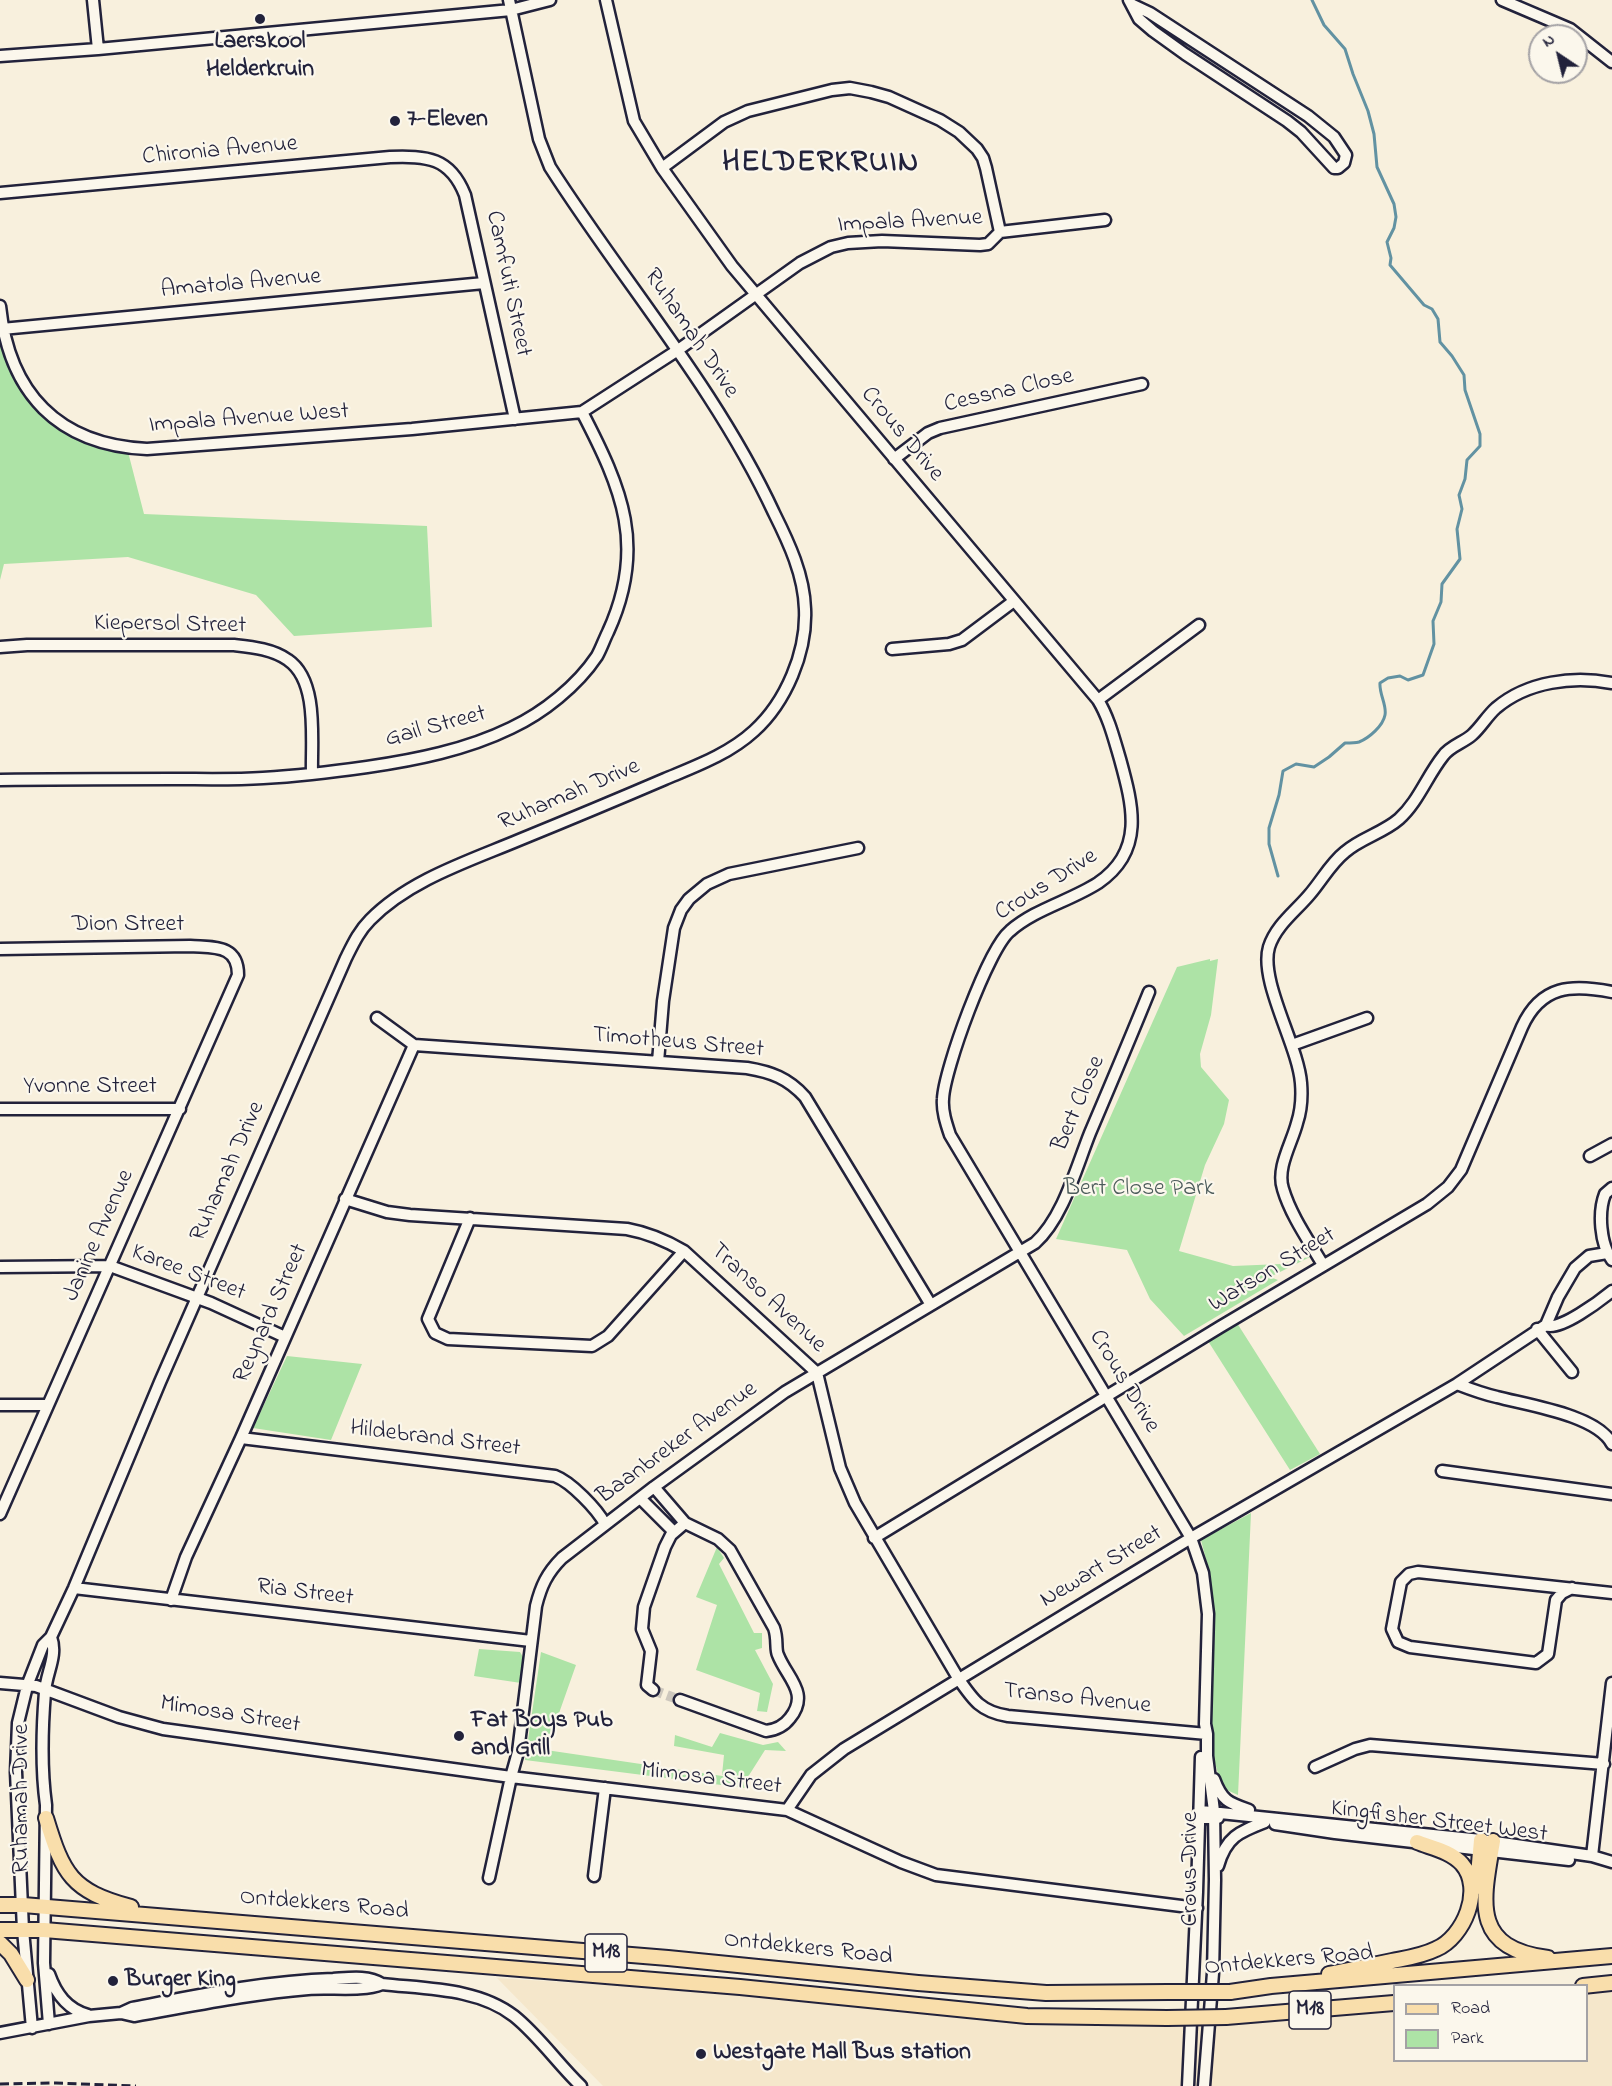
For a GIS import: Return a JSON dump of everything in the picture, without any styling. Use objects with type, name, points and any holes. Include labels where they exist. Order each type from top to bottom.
[{"type":"main road","points":[[45,1818],[62,1864],[69,1875],[81,1885],[108,1901],[167,1916]]},
{"type":"main road","points":[[1417,1842],[1451,1854],[1469,1875],[1471,1886],[1469,1905],[1463,1921],[1449,1943]]},
{"type":"main road","points":[[1271,1986],[1414,1957],[1449,1943],[1465,1928],[1474,1911],[1486,1845]]},
{"type":"main road","points":[[1486,1845],[1485,1910],[1490,1928],[1504,1944],[1513,1948],[1541,1957],[1565,1960]]},
{"type":"main road","name":"Ontdekkers Road","points":[[0,1905],[167,1916],[668,1958],[1046,1993],[1230,1992],[1271,1986],[1612,1956]]},
{"type":"main road","name":"Ontdekkers Road","points":[[0,1930],[44,1930],[740,1987],[1026,2016],[1226,2017],[1393,2003]]},
{"type":"main road","points":[[0,1943],[11,1954],[27,1980]]},
{"type":"main road","points":[[1588,1985],[1612,1983]]},
{"type":"street","points":[[93,0],[98,49]]},
{"type":"street","points":[[0,56],[98,49],[550,0]]},
{"type":"street","name":"Crous Drive","points":[[606,0],[634,121],[662,168],[732,266],[1098,700],[1108,719],[1132,805],[1132,832],[1118,866],[1096,884],[1022,922],[1003,937],[991,958],[966,1020],[944,1087],[943,1109],[950,1135],[1191,1538],[1203,1573],[1208,1614],[1205,1731],[1188,2086]]},
{"type":"street","points":[[1502,0],[1570,29],[1612,62]]},
{"type":"street","points":[[1131,3],[1308,116],[1341,144],[1346,155],[1344,163],[1334,168],[1301,132],[1287,121],[1185,54],[1139,19],[1131,3]]},
{"type":"street","name":"Ruhamah Drive","points":[[32,2028],[23,1930],[16,1772],[18,1723],[27,1686],[43,1645],[51,1637],[74,1588],[160,1382],[357,935],[384,907],[444,872],[729,750],[753,733],[766,719],[790,680],[798,660],[806,612],[804,595],[793,555],[762,486],[732,434],[678,350],[550,167],[539,139],[510,5]]},
{"type":"street","points":[[662,168],[717,127],[748,111],[832,90],[850,88],[889,97],[940,120],[959,132],[977,149],[986,168],[1000,232]]},
{"type":"street","name":"Chironia Avenue","points":[[0,193],[390,157],[418,156],[430,158],[443,165]]},
{"type":"street","name":"Camfuti Street","points":[[443,165],[458,181],[465,195],[515,418]]},
{"type":"street","name":"Impala Avenue","points":[[582,412],[678,350],[800,263],[831,247],[848,243],[882,241],[980,245],[988,244],[1000,232],[1105,220]]},
{"type":"street","name":"Amatola Avenue","points":[[2,329],[484,283]]},
{"type":"street","name":"Impala Avenue West","points":[[0,306],[2,329],[17,373],[53,419],[74,433],[125,448],[147,449],[412,429],[582,412]]},
{"type":"street","name":"Cessna Close","points":[[894,459],[934,430],[1142,384]]},
{"type":"street","name":"Gail Street","points":[[0,780],[261,778],[312,774],[407,761],[510,729],[526,721],[579,679],[597,656],[613,621],[623,590],[627,529],[621,501],[607,461],[582,412]]},
{"type":"street","points":[[892,649],[949,644],[962,640],[1014,601]]},
{"type":"street","points":[[1098,700],[1199,625]]},
{"type":"street","name":"Kiepersol Street","points":[[0,647],[234,645],[253,647],[280,656],[289,660],[306,684],[310,699],[312,774]]},
{"type":"street","points":[[1323,1266],[1283,1189],[1286,1157],[1297,1124],[1301,1082],[1267,966],[1268,950],[1273,937],[1311,893],[1337,858],[1400,818],[1445,753],[1472,736],[1493,710],[1532,688],[1557,681],[1588,679],[1612,683]]},
{"type":"street","points":[[658,1062],[663,1001],[674,928],[681,910],[689,899],[707,884],[729,874],[858,848]]},
{"type":"street","name":"Dion Street","points":[[0,949],[190,946],[220,949],[227,951],[236,960],[238,975]]},
{"type":"street","name":"Janine Avenue","points":[[0,1514],[238,975]]},
{"type":"street","name":"Watson Street","points":[[874,1538],[1107,1395],[1427,1204],[1453,1182],[1461,1170],[1526,1016],[1537,1003],[1551,994],[1571,987],[1612,992]]},
{"type":"street","name":"Bert Close","points":[[1018,1251],[1035,1243],[1052,1222],[1149,992]]},
{"type":"street","points":[[377,1018],[414,1045]]},
{"type":"street","points":[[1292,1045],[1367,1018]]},
{"type":"street","name":"Timotheus Street","points":[[414,1045],[769,1071],[783,1078],[805,1097],[931,1305]]},
{"type":"street","name":"Reynard Street","points":[[171,1600],[186,1557],[241,1438],[414,1045]]},
{"type":"street","name":"Yvonne Street","points":[[0,1109],[180,1109]]},
{"type":"street","points":[[1590,1156],[1612,1144]]},
{"type":"street","points":[[1541,1327],[1575,1268],[1589,1256],[1609,1257],[1601,1208],[1605,1194],[1612,1188]]},
{"type":"street","name":"Transo Avenue","points":[[345,1199],[387,1212],[627,1229],[649,1233],[684,1251],[817,1373],[840,1468],[855,1503],[958,1678],[980,1706],[994,1714],[1205,1731]]},
{"type":"street","points":[[470,1218],[428,1319],[435,1333],[448,1339],[592,1346],[608,1336],[684,1251]]},
{"type":"street","name":"Baanbreker Avenue","points":[[489,1878],[518,1752],[531,1641],[540,1589],[549,1572],[562,1558],[654,1486],[785,1392],[1018,1251]]},
{"type":"street","name":"Karee Street","points":[[0,1267],[110,1266],[211,1303],[285,1337]]},
{"type":"street","points":[[1541,1327],[1554,1327],[1569,1320],[1612,1291]]},
{"type":"street","points":[[1541,1327],[1572,1372]]},
{"type":"street","name":"Newart Street","points":[[787,1810],[802,1786],[824,1763],[958,1678],[1191,1538],[1457,1384],[1541,1327]]},
{"type":"street","points":[[1457,1384],[1589,1424],[1605,1434],[1612,1444]]},
{"type":"street","points":[[0,1405],[48,1405]]},
{"type":"street","name":"Hildebrand Street","points":[[241,1438],[555,1476],[564,1481],[599,1513],[605,1524]]},
{"type":"street","points":[[1442,1471],[1612,1494]]},
{"type":"street","points":[[654,1486],[685,1523],[718,1539],[730,1550],[774,1628],[777,1638],[777,1655],[795,1684],[798,1703],[784,1724],[772,1731],[766,1731],[680,1700]]},
{"type":"street","points":[[640,1497],[674,1532]]},
{"type":"street","points":[[653,1690],[647,1685],[651,1651],[642,1625],[645,1607],[662,1556],[674,1532],[685,1523]]},
{"type":"street","points":[[1572,1588],[1562,1593],[1556,1600],[1548,1654],[1540,1661],[1531,1663],[1402,1646],[1394,1637],[1392,1629],[1403,1579],[1418,1572],[1572,1588],[1612,1593]]},
{"type":"street","name":"Ria Street","points":[[74,1588],[531,1641]]},
{"type":"street","name":"Ruhamah Drive","points":[[49,2024],[44,1963],[45,1818],[43,1785],[45,1690],[54,1647],[51,1637]]},
{"type":"street","name":"Mimosa Street","points":[[0,1683],[45,1690],[119,1717],[163,1729],[511,1777],[787,1810],[901,1862],[936,1875],[1197,1908]]},
{"type":"street","points":[[1592,1856],[1612,1683]]},
{"type":"street","name":"Crous Drive","points":[[1204,2086],[1213,1972],[1215,1880],[1214,1815],[1205,1731]]},
{"type":"street","points":[[1315,1767],[1355,1749],[1370,1745],[1604,1764]]},
{"type":"street","name":"Kingfisher Street West","points":[[1207,1756],[1213,1779],[1221,1796],[1230,1803],[1266,1819],[1335,1833],[1417,1842],[1486,1845],[1578,1861],[1610,1862]]},
{"type":"street","points":[[594,1876],[605,1788]]},
{"type":"street","name":"Kingfisher Street West","points":[[1200,1814],[1266,1819],[1592,1856],[1610,1862]]},
{"type":"street","name":"Kingfisher Street West","points":[[1215,1880],[1228,1843],[1239,1832],[1266,1819]]},
{"type":"street","name":"Ruhamah Drive","points":[[44,1963],[55,1990],[62,1999],[89,2016]]},
{"type":"street","points":[[0,2033],[89,2016],[121,2013],[132,2008],[224,1990],[288,1982],[372,1979],[382,1984],[451,1991],[499,2006],[514,2016],[581,2086]]},
{"type":"shaded area","points":[[497,1978],[1190,2022],[1393,2006],[1393,2062],[1588,2062],[1588,1991],[1612,1989],[1612,2086],[603,2086]]},
{"type":"green space","points":[[0,343],[9,370],[42,411],[82,434],[127,448],[144,514],[427,526],[432,627],[294,636],[256,595],[128,557],[4,564],[0,580]]},
{"type":"green space","name":"Bert Close Park","points":[[1210,959],[1210,961],[1218,959],[1211,1015],[1200,1054],[1201,1067],[1229,1100],[1224,1124],[1205,1165],[1179,1251],[1233,1266],[1281,1264],[1312,1256],[1270,1277],[1278,1280],[1184,1336],[1150,1299],[1127,1250],[1056,1239],[1177,967]]},
{"type":"green space","points":[[1237,1323],[1320,1454],[1290,1470],[1208,1341]]},
{"type":"green space","points":[[287,1356],[362,1364],[331,1440],[253,1428]]},
{"type":"green space","points":[[1251,1513],[1238,1795],[1222,1788],[1212,1752],[1210,1575],[1201,1540]]},
{"type":"green space","points":[[717,1547],[724,1558],[719,1564],[754,1633],[762,1633],[762,1648],[755,1650],[773,1684],[767,1712],[757,1711],[760,1693],[696,1670],[717,1605],[696,1597]]},
{"type":"green space","points":[[479,1649],[520,1652],[527,1664],[521,1683],[474,1676]]},
{"type":"green space","points":[[541,1652],[576,1665],[546,1750],[729,1777],[722,1775],[724,1755],[674,1746],[675,1735],[712,1747],[720,1733],[763,1745],[778,1742],[786,1751],[765,1750],[746,1780],[745,1788],[525,1760]]},
{"type":"waterway","points":[[1278,876],[1269,844],[1269,828],[1279,795],[1283,771],[1296,764],[1314,767],[1345,743],[1359,742],[1367,738],[1379,727],[1385,715],[1380,683],[1388,678],[1400,676],[1408,680],[1423,675],[1434,644],[1433,621],[1441,602],[1442,584],[1460,559],[1457,529],[1462,509],[1459,495],[1465,479],[1467,460],[1480,446],[1480,434],[1465,390],[1464,375],[1440,342],[1438,319],[1432,309],[1424,305],[1390,265],[1391,258],[1387,242],[1394,228],[1396,217],[1394,204],[1377,167],[1374,134],[1368,111],[1345,49],[1324,25],[1312,0]]},
{"type":"tunnel","points":[[653,1690],[680,1700]]},
{"type":"railway","points":[[0,2084],[56,2083],[136,2086]]},
{"type":"place","name":"Laerskool Helderkruin","points":[[260,19]]},
{"type":"place","name":"7-Eleven","points":[[395,121]]},
{"type":"place","name":"Fat Boys Pub and Grill","points":[[459,1736]]},
{"type":"place","name":"Burger King","points":[[113,1981]]},
{"type":"place","name":"Westgate Mall Bus station","points":[[701,2054]]},
{"type":"district","name":"HELDERKRUIN","points":[[821,165]]}]
